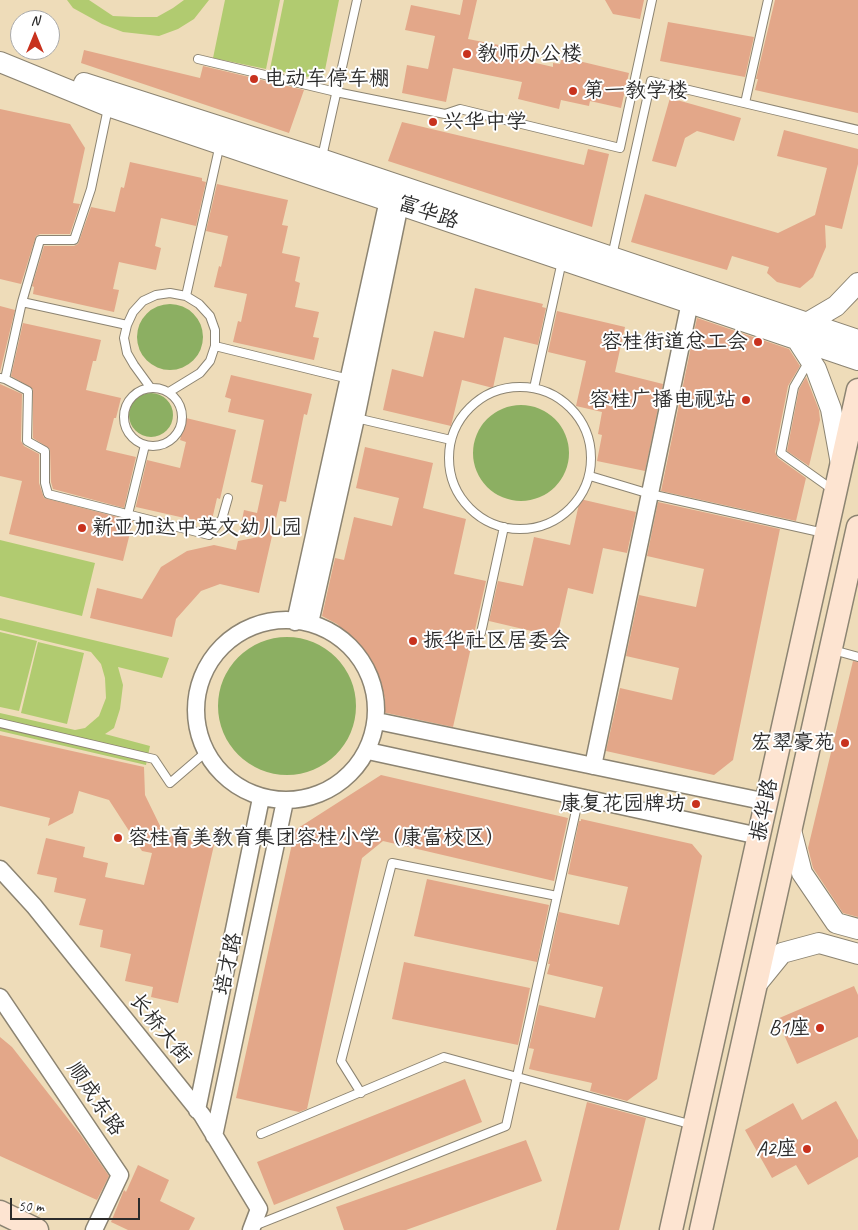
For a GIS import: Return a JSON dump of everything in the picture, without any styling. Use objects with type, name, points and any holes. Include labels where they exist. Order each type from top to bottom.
[{"type":"main road","name":"振华路","points":[[671,1230],[858,390]]},
{"type":"main road","name":"振华路","points":[[701,1230],[858,527]]},
{"type":"main road","points":[[0,1212],[37,1230]]},
{"type":"street","name":"富华路","points":[[0,56],[321,159],[611,258],[801,331],[858,360]]},
{"type":"street","name":"富华路","points":[[0,62],[108,106],[690,302],[801,331],[858,340]]},
{"type":"street","points":[[303,622],[349,379],[394,202]]},
{"type":"street","points":[[303,622],[356,418],[394,202]]},
{"type":"street","points":[[841,466],[831,409],[816,369],[810,360],[801,331],[836,306],[858,283]]},
{"type":"street","points":[[593,766],[690,302]]},
{"type":"street","points":[[278,620],[303,622],[334,633],[354,649],[368,671],[376,695],[376,721],[368,751],[349,776],[323,794],[285,801],[261,798],[232,784],[210,761],[198,732],[195,701],[204,671],[222,646],[248,628],[278,620]]},
{"type":"street","points":[[376,721],[767,802]]},
{"type":"street","points":[[368,751],[759,836]]},
{"type":"street","name":"培才路","points":[[197,1110],[261,798]]},
{"type":"street","name":"培才路","points":[[214,1136],[285,801]]},
{"type":"street","points":[[791,830],[802,874],[836,924],[858,929]]},
{"type":"street","name":"长桥大街","points":[[0,870],[34,906],[197,1110],[259,1210],[252,1228]]},
{"type":"street","points":[[756,985],[782,953],[819,943],[858,954]]},
{"type":"street","name":"顺成东路","points":[[0,997],[120,1175],[94,1230]]},
{"type":"lane","points":[[321,159],[357,0]]},
{"type":"lane","points":[[198,59],[336,92],[445,114],[460,109],[620,148],[652,0]]},
{"type":"lane","points":[[745,103],[768,0]]},
{"type":"lane","points":[[611,258],[651,81],[858,130]]},
{"type":"lane","points":[[108,106],[91,189],[74,240],[40,240],[2,379],[28,391],[27,441],[45,451],[45,483],[48,494],[209,535],[222,519],[228,498]]},
{"type":"lane","points":[[186,296],[220,144]]},
{"type":"lane","points":[[534,388],[563,259]]},
{"type":"lane","points":[[150,387],[127,353],[124,338],[127,325],[133,312],[144,302],[156,295],[170,293],[186,296],[199,304],[210,316],[215,330],[215,346],[210,361],[200,372],[169,392]]},
{"type":"lane","points":[[22,302],[127,325]]},
{"type":"lane","points":[[215,346],[349,379]]},
{"type":"lane","points":[[810,360],[794,387],[781,453],[836,491]]},
{"type":"lane","points":[[150,387],[160,388],[169,392],[181,408],[180,428],[175,436],[168,442],[158,446],[144,445],[131,438],[123,420],[123,411],[133,394],[141,389],[150,387]]},
{"type":"lane","points":[[513,387],[534,388],[556,396],[574,411],[586,430],[592,453],[590,476],[581,496],[566,512],[547,524],[526,529],[504,527],[483,518],[466,504],[454,485],[449,463],[451,440],[460,420],[474,404],[492,393],[513,387]]},
{"type":"lane","points":[[356,418],[451,440]]},
{"type":"lane","points":[[128,514],[144,445]]},
{"type":"lane","points":[[590,476],[650,494],[826,533]]},
{"type":"lane","points":[[481,633],[504,527]]},
{"type":"lane","points":[[831,649],[858,657]]},
{"type":"lane","points":[[0,723],[154,759],[170,783],[206,752]]},
{"type":"lane","points":[[252,1228],[506,1126],[579,797]]},
{"type":"lane","points":[[361,1093],[341,1061],[392,863],[557,896]]},
{"type":"lane","points":[[261,1134],[444,1057],[694,1126]]},
{"type":"green space","points":[[67,0],[89,0],[113,16],[157,17],[184,0],[209,0],[194,19],[178,29],[159,36],[123,32],[102,24],[73,8]]},
{"type":"green space","points":[[225,0],[280,0],[266,69],[213,58]]},
{"type":"green space","points":[[284,0],[339,0],[323,80],[270,69]]},
{"type":"green space","points":[[164,304],[176,304],[188,309],[198,319],[203,331],[201,350],[188,365],[176,370],[164,370],[152,365],[142,355],[137,343],[137,331],[142,319],[152,309]]},
{"type":"green space","points":[[147,393],[155,393],[167,399],[173,415],[167,431],[155,437],[147,437],[135,431],[129,419],[129,411],[135,399]]},
{"type":"green space","points":[[521,405],[539,409],[555,419],[565,435],[569,453],[565,471],[555,487],[539,497],[521,501],[503,497],[487,487],[477,471],[473,453],[477,435],[487,419],[503,409]]},
{"type":"green space","points":[[0,540],[95,563],[82,616],[0,596]]},
{"type":"green space","points":[[0,618],[169,658],[162,678],[118,667],[123,685],[120,709],[114,728],[105,734],[150,746],[146,765],[0,731],[0,713],[75,730],[85,728],[99,716],[106,698],[105,678],[101,664],[91,652],[0,630]]},
{"type":"green space","points":[[0,632],[37,641],[19,711],[0,707]]},
{"type":"green space","points":[[287,637],[313,642],[325,648],[336,657],[345,668],[351,680],[356,706],[351,732],[345,744],[336,755],[325,764],[313,770],[287,775],[261,770],[249,764],[238,755],[229,744],[223,732],[218,706],[223,680],[229,668],[238,657],[249,648],[261,642]]},
{"type":"green space","points":[[38,642],[84,653],[67,724],[21,713]]},
{"type":"building","points":[[463,0],[477,0],[468,39],[504,46],[502,55],[553,67],[553,63],[560,64],[562,57],[629,73],[621,108],[590,101],[589,106],[561,100],[559,109],[518,99],[522,82],[453,68],[446,102],[402,93],[407,65],[428,69],[435,36],[405,30],[411,5],[460,15]]},
{"type":"building","points":[[605,0],[644,0],[640,19],[613,14]]},
{"type":"building","points":[[775,0],[858,0],[858,113],[755,90]]},
{"type":"building","points":[[668,22],[754,37],[745,77],[660,61]]},
{"type":"building","points":[[84,50],[200,78],[203,66],[304,90],[289,133],[81,63]]},
{"type":"building","points":[[670,98],[741,118],[734,141],[697,131],[685,138],[676,167],[652,161]]},
{"type":"building","points":[[0,109],[70,124],[85,148],[73,203],[80,204],[70,234],[40,234],[36,236],[21,284],[0,279]]},
{"type":"building","points":[[402,122],[584,165],[588,149],[609,154],[592,227],[388,161]]},
{"type":"building","points":[[784,130],[858,149],[858,164],[842,229],[825,225],[826,247],[813,277],[800,288],[777,282],[767,273],[769,267],[732,256],[727,270],[631,242],[645,194],[778,233],[815,215],[827,168],[777,156]]},
{"type":"building","points":[[130,162],[202,178],[202,181],[206,182],[196,226],[161,218],[155,246],[161,248],[156,270],[119,262],[113,289],[119,290],[114,312],[33,294],[34,287],[32,286],[44,246],[74,246],[78,244],[91,207],[115,212],[121,187],[124,188]]},
{"type":"building","points":[[217,184],[288,200],[282,225],[288,226],[282,253],[300,257],[295,281],[300,283],[295,307],[319,312],[313,337],[319,338],[314,360],[233,342],[238,321],[241,322],[247,294],[214,287],[228,236],[206,231]]},
{"type":"building","points":[[475,288],[543,304],[542,307],[546,308],[538,345],[504,337],[493,388],[462,380],[451,426],[383,410],[392,369],[423,377],[434,331],[464,338]]},
{"type":"building","points":[[0,306],[15,310],[0,372]]},
{"type":"building","points":[[557,311],[625,327],[615,372],[663,384],[645,471],[597,461],[602,435],[598,434],[602,412],[576,406],[586,361],[548,352]]},
{"type":"building","name":"容桂广播电视站","points":[[697,318],[789,349],[800,366],[788,386],[775,452],[778,458],[806,478],[796,521],[661,491]]},
{"type":"building","points":[[23,323],[101,340],[96,361],[93,361],[86,390],[121,398],[106,450],[136,457],[124,508],[53,489],[50,449],[33,438],[33,389],[11,376]]},
{"type":"building","points":[[231,375],[312,394],[307,415],[304,414],[286,502],[280,501],[259,593],[220,584],[201,591],[176,619],[172,637],[90,618],[97,588],[142,599],[161,567],[187,551],[214,545],[236,550],[238,541],[264,536],[240,530],[244,510],[257,513],[263,485],[251,482],[264,420],[228,412],[231,399],[225,397]]},
{"type":"building","points":[[806,377],[819,410],[820,420],[809,466],[787,451],[799,389]]},
{"type":"building","points":[[0,384],[22,394],[21,441],[24,446],[39,454],[39,483],[44,498],[133,521],[123,561],[9,534],[22,481],[0,476]]},
{"type":"building","points":[[186,418],[236,430],[220,499],[217,498],[211,524],[136,507],[135,510],[147,460],[180,468],[186,442],[180,440]]},
{"type":"building","points":[[365,447],[433,463],[423,508],[466,519],[454,574],[486,581],[453,727],[382,712],[385,698],[362,648],[337,624],[322,616],[335,558],[344,560],[354,517],[392,526],[399,498],[356,488]]},
{"type":"building","points":[[580,499],[636,512],[627,553],[603,548],[593,594],[568,588],[557,637],[489,621],[498,581],[523,586],[534,537],[570,545]]},
{"type":"building","points":[[658,502],[780,529],[733,760],[714,775],[606,751],[620,688],[672,700],[679,668],[626,656],[639,595],[696,607],[704,569],[647,556]]},
{"type":"building","name":"宏翠豪苑","points":[[853,661],[858,662],[858,917],[843,913],[813,868],[808,848]]},
{"type":"building","points":[[0,735],[144,767],[145,795],[164,834],[214,845],[178,1003],[151,997],[153,987],[125,981],[131,954],[100,947],[103,930],[79,925],[86,899],[54,892],[57,878],[37,874],[46,838],[85,847],[83,857],[108,863],[105,877],[144,885],[152,853],[142,851],[109,800],[79,791],[73,813],[48,826],[50,818],[0,806]]},
{"type":"building","points":[[381,775],[568,818],[554,881],[383,841],[362,858],[307,1109],[299,1112],[236,1098],[295,830]]},
{"type":"building","points":[[581,819],[692,844],[702,856],[657,1079],[627,1101],[590,1091],[592,1083],[529,1069],[534,1049],[529,1048],[539,1005],[595,1018],[603,987],[547,974],[559,912],[619,925],[628,887],[568,874]]},
{"type":"building","points":[[427,879],[549,905],[537,962],[414,936]]},
{"type":"building","points":[[404,962],[530,988],[518,1045],[392,1019]]},
{"type":"building","name":"B1座","points":[[854,986],[858,995],[858,1037],[797,1064],[777,1019]]},
{"type":"building","points":[[0,1037],[12,1047],[80,1134],[109,1176],[97,1200],[0,1156]]},
{"type":"building","points":[[465,1079],[482,1122],[274,1205],[257,1162]]},
{"type":"building","name":"A2座","points":[[836,1101],[858,1140],[858,1157],[808,1185],[796,1165],[772,1178],[745,1130],[793,1103],[802,1120]]},
{"type":"building","points":[[587,1102],[646,1118],[619,1230],[556,1230]]},
{"type":"building","points":[[526,1140],[542,1181],[406,1230],[344,1230],[336,1207]]},
{"type":"building","points":[[138,1165],[169,1180],[160,1201],[195,1218],[189,1230],[128,1230],[111,1222],[124,1190],[126,1192]]},
{"type":"place","name":"教师办公楼","points":[[467,54]]},
{"type":"place","name":"电动车停车棚","points":[[254,79]]},
{"type":"place","name":"第一教学楼","points":[[573,91]]},
{"type":"place","name":"兴华中学","points":[[433,122]]},
{"type":"place","name":"容桂街道总工会","points":[[758,342]]},
{"type":"place","name":"容桂广播电视站","points":[[746,400]]},
{"type":"place","name":"新亚加达中英文幼儿园","points":[[82,528]]},
{"type":"place","name":"振华社区居委会","points":[[413,641]]},
{"type":"place","name":"宏翠豪苑","points":[[845,743]]},
{"type":"place","name":"康复花园牌坊","points":[[696,804]]},
{"type":"place","name":"容桂育美教育集团容桂小学（康富校区）","points":[[118,838]]},
{"type":"place","name":"B1座","points":[[820,1028]]},
{"type":"place","name":"A2座","points":[[807,1149]]}]
